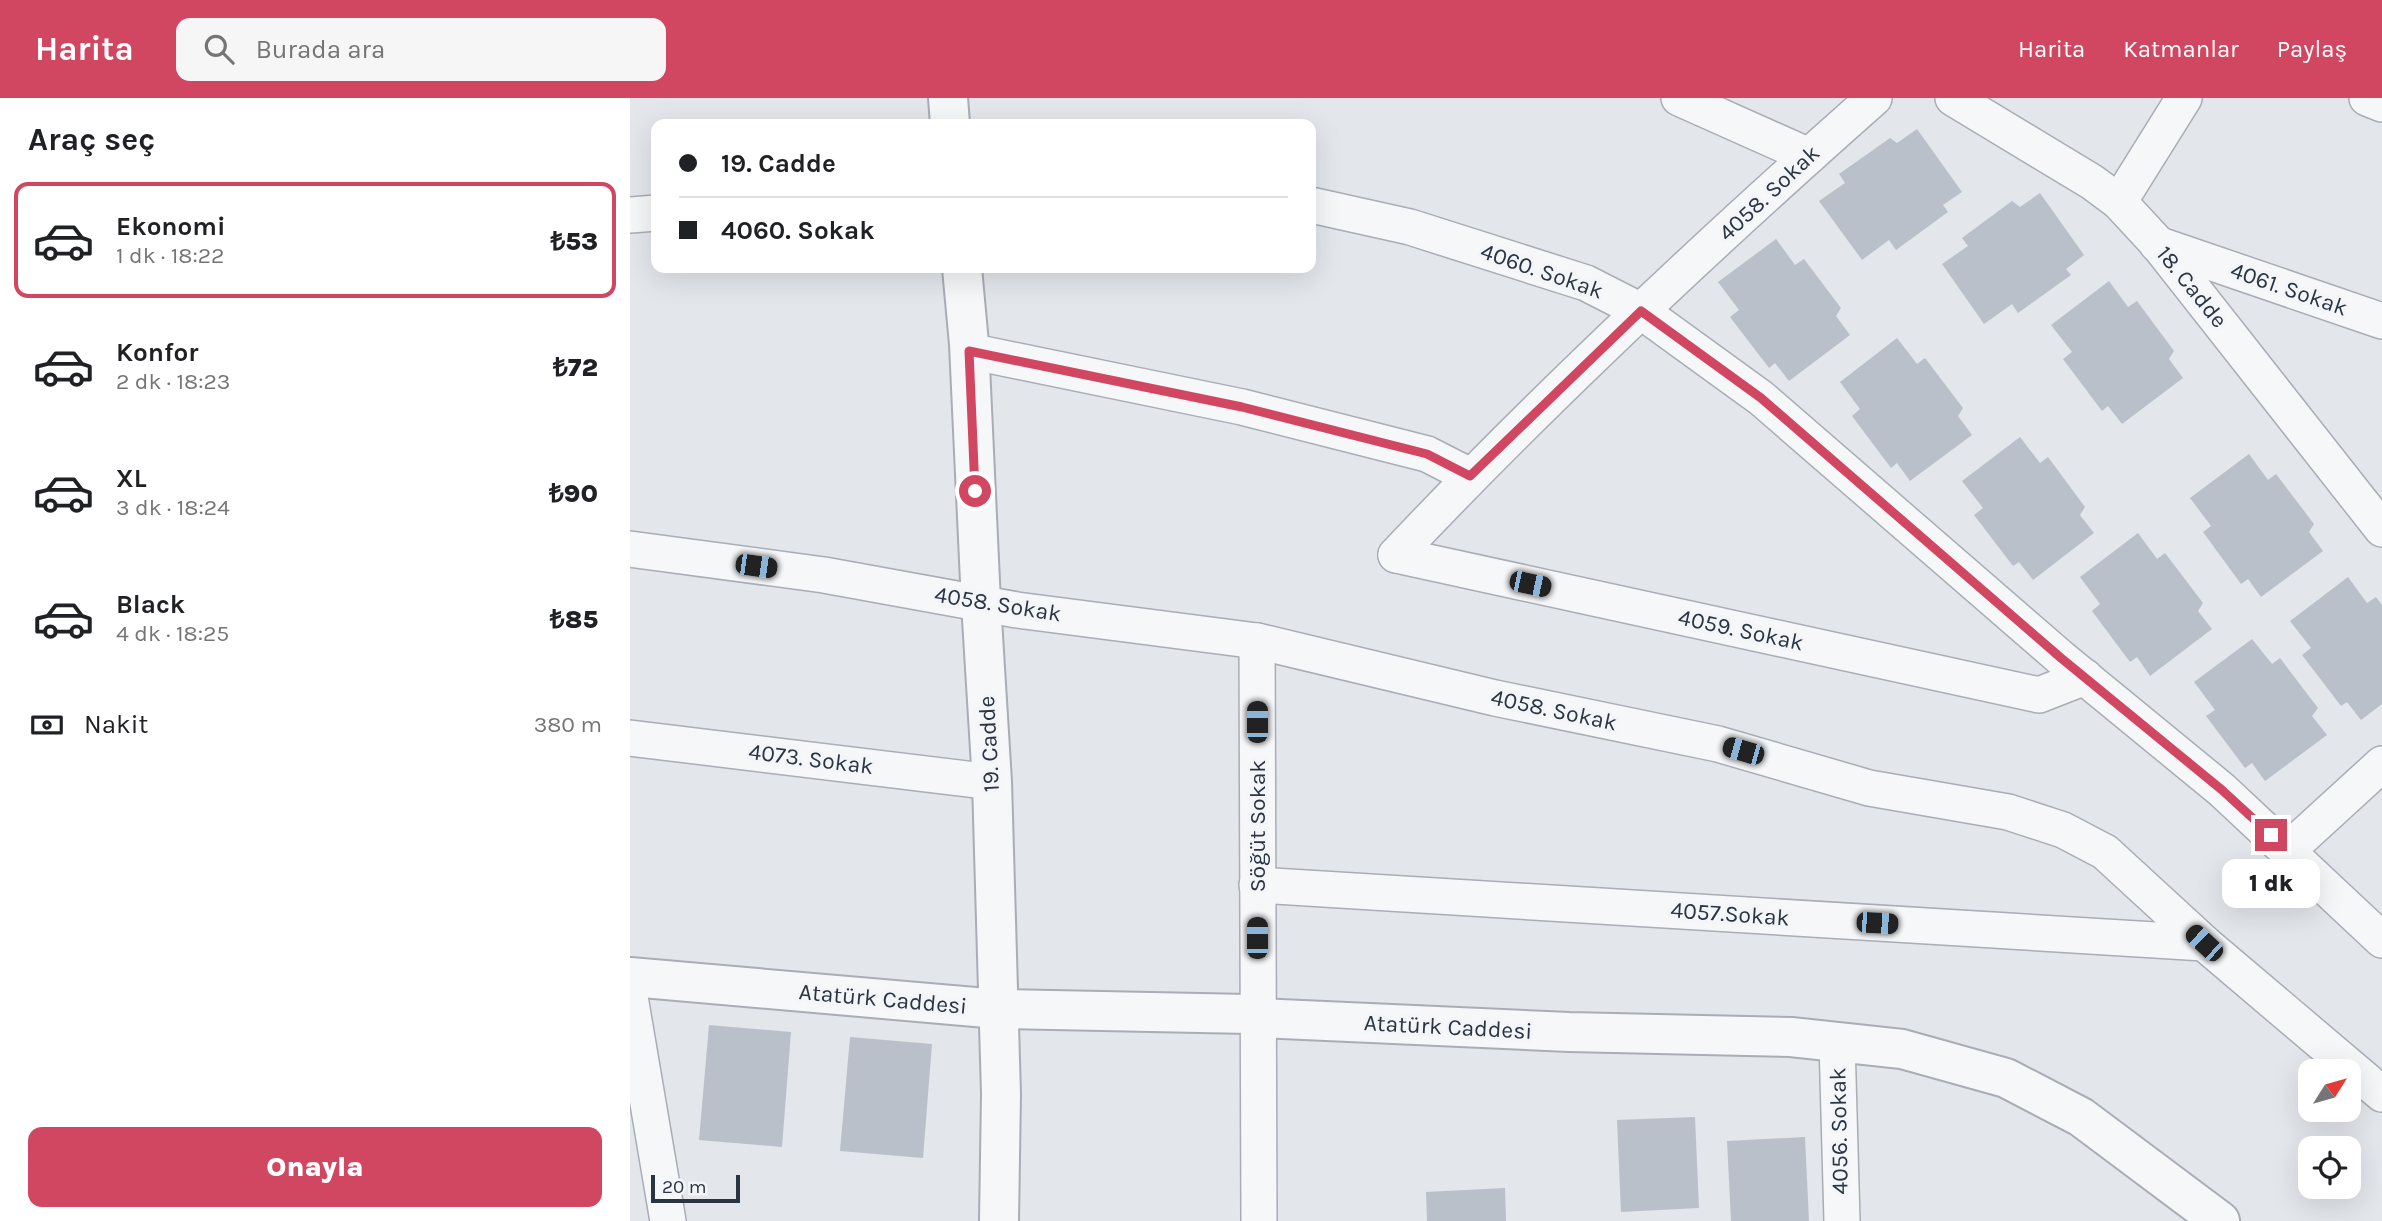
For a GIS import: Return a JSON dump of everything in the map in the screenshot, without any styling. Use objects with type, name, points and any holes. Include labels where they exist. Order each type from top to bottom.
[{"type":"street","points":[[948,98],[950,119]]},
{"type":"street","points":[[1679,98],[1809,156]]},
{"type":"street","name":"4058. Sokak","points":[[1396,555],[1470,476],[1641,311],[1874,98]]},
{"type":"street","name":"18. Cadde","points":[[1953,98],[2092,182],[2119,202],[2157,243],[2382,529]]},
{"type":"street","points":[[2119,202],[2184,98]]},
{"type":"street","points":[[2367,98],[2382,104]]},
{"type":"street","name":"4060. Sokak","points":[[1316,206],[1410,227],[1574,279],[1641,311],[1761,398],[2085,677],[2222,790],[2382,940]]},
{"type":"street","points":[[630,215],[651,213]]},
{"type":"street","name":"4061. Sokak","points":[[2157,243],[2382,321]]},
{"type":"street","name":"19. Cadde","points":[[962,273],[992,782],[1001,1094],[999,1221]]},
{"type":"street","points":[[969,351],[1242,407],[1427,454],[1470,476]]},
{"type":"street","name":"4058. Sokak","points":[[630,550],[824,575],[1017,610],[1257,641],[1495,698],[1718,744],[1869,788],[2008,812],[2063,831],[2105,852],[2204,943],[2382,1094]]},
{"type":"street","name":"4059. Sokak","points":[[1396,555],[2039,695],[2085,677]]},
{"type":"street","name":"Söğüt Sokak","points":[[1257,641],[1259,1221]]},
{"type":"street","name":"4073. Sokak","points":[[630,737],[992,782]]},
{"type":"street","points":[[2288,850],[2382,764]]},
{"type":"street","name":"4057.Sokak","points":[[1257,885],[2204,943]]},
{"type":"street","name":"Atatürk Caddesi","points":[[630,978],[998,1009],[1249,1014],[1257,1018],[1569,1032],[1791,1037],[1902,1049],[2006,1078],[2081,1117],[2220,1221]]},
{"type":"street","points":[[630,997],[668,1221]]},
{"type":"street","name":"4056. Sokak","points":[[1837,1042],[1842,1221]]},
{"type":"building","points":[[1917,129],[1962,192],[1943,205],[1948,212],[1896,250],[1889,240],[1862,260],[1819,201],[1845,183],[1839,174],[1890,138],[1897,143]]},
{"type":"building","points":[[2040,193],[2084,255],[2066,269],[2071,275],[2018,313],[2012,304],[1984,324],[1942,264],[1968,246],[1962,238],[2012,201],[2020,207]]},
{"type":"building","points":[[1776,239],[1795,265],[1804,259],[1841,308],[1836,316],[1850,335],[1789,381],[1775,363],[1769,368],[1730,317],[1739,310],[1718,282]]},
{"type":"building","points":[[2109,281],[2128,307],[2137,301],[2174,351],[2169,359],[2183,378],[2122,424],[2108,406],[2102,411],[2063,359],[2072,352],[2051,325]]},
{"type":"building","points":[[1897,338],[1917,364],[1925,358],[1963,408],[1958,416],[1972,435],[1910,481],[1897,463],[1891,468],[1852,416],[1860,409],[1840,382]]},
{"type":"building","points":[[2020,437],[2040,463],[2048,457],[2085,507],[2080,515],[2094,533],[2033,580],[2019,562],[2013,566],[1974,515],[1983,508],[1962,481]]},
{"type":"building","points":[[2249,454],[2268,480],[2276,474],[2314,524],[2309,532],[2323,551],[2261,597],[2248,579],[2241,584],[2203,532],[2211,526],[2190,498]]},
{"type":"building","points":[[2138,533],[2157,559],[2165,553],[2203,603],[2198,611],[2212,629],[2150,676],[2137,657],[2130,662],[2092,611],[2100,604],[2080,577]]},
{"type":"building","points":[[2348,577],[2367,603],[2376,597],[2382,605],[2382,704],[2361,720],[2347,702],[2341,706],[2302,655],[2311,648],[2290,621]]},
{"type":"building","points":[[2252,639],[2272,664],[2280,658],[2318,708],[2312,716],[2327,735],[2265,781],[2252,763],[2245,768],[2206,716],[2215,710],[2194,682]]},
{"type":"building","points":[[709,1025],[791,1032],[782,1147],[699,1140]]},
{"type":"building","points":[[850,1037],[932,1044],[923,1158],[840,1151]]},
{"type":"building","points":[[1695,1117],[1699,1208],[1621,1212],[1617,1120]]},
{"type":"building","points":[[1805,1137],[1809,1221],[1731,1221],[1727,1141]]},
{"type":"building","points":[[1505,1188],[1506,1221],[1427,1221],[1426,1192]]},
{"type":"route","points":[[975,491],[969,351],[1242,407],[1427,454],[1470,476],[1641,311],[1761,398],[2061,658],[2222,790],[2271,835]]}]
